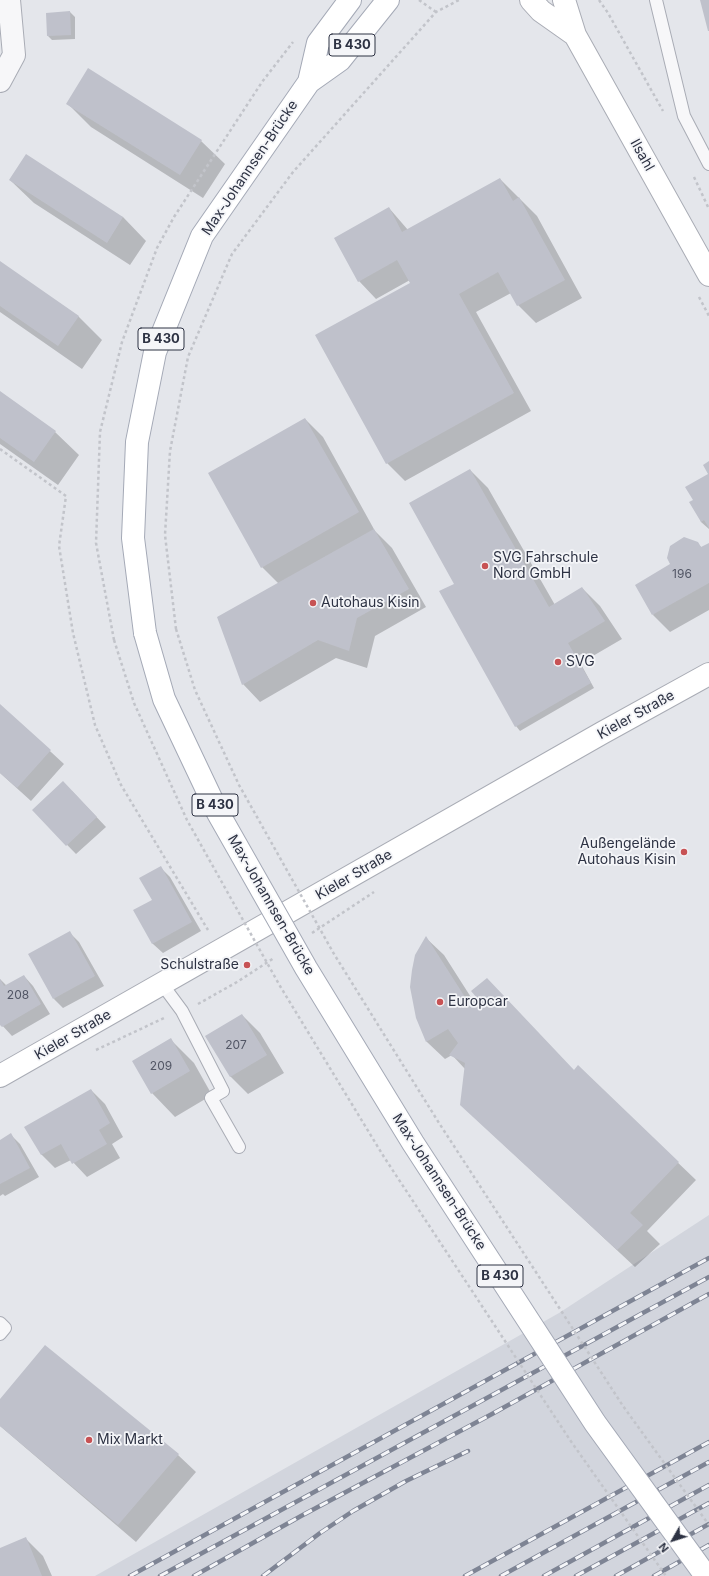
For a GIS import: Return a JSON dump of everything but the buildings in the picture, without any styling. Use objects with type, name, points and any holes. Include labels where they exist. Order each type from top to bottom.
[{"type":"main road","name":"Max-Johannsen-Brücke","points":[[309,82],[318,43],[350,0]]},
{"type":"main road","name":"Max-Johannsen-Brücke","points":[[388,0],[340,60],[309,82],[202,236],[155,352],[137,442],[133,538],[145,633],[164,699],[218,813],[306,968],[413,1143],[595,1424],[706,1576]]},
{"type":"main road","name":"Ilsahl","points":[[531,0],[541,12],[575,35]]},
{"type":"main road","name":"Ilsahl","points":[[564,0],[575,35],[709,275]]},
{"type":"main road","name":"Kieler Straße","points":[[0,1076],[602,733],[709,674]]},
{"type":"street","points":[[0,81],[14,55],[9,0]]},
{"type":"lane","points":[[656,0],[684,116],[709,164]]},
{"type":"lane","points":[[162,984],[182,1011],[223,1091],[211,1098],[239,1147]]},
{"type":"lane","points":[[0,1323],[5,1328],[0,1334]]},
{"type":"path","points":[[418,0],[436,12]]},
{"type":"path","points":[[459,0],[436,12],[293,172],[232,254],[188,357],[170,451],[165,535],[176,629],[195,690],[239,785],[334,954],[439,1123],[624,1406],[709,1525]]},
{"type":"path","points":[[599,0],[608,13],[666,117]]},
{"type":"path","points":[[693,174],[709,209]]},
{"type":"path","points":[[0,449],[66,496],[59,546],[73,633],[95,724],[121,785],[221,951]]},
{"type":"path","points":[[114,640],[134,703],[187,820],[280,986],[389,1163],[570,1440],[666,1576]]},
{"type":"path","points":[[310,934],[376,891]]},
{"type":"path","points":[[92,1052],[140,1028],[198,1004],[237,982],[277,956]]},
{"type":"shaded area","points":[[709,1215],[709,1576],[95,1576],[559,1313]]},
{"type":"railway","points":[[130,1576],[709,1258]]},
{"type":"railway","points":[[160,1576],[709,1277]]},
{"type":"railway","points":[[194,1576],[301,1516],[492,1414],[709,1294]]},
{"type":"railway","points":[[465,1576],[709,1442]]},
{"type":"railway","points":[[263,1576],[320,1533],[353,1511],[406,1481],[468,1451]]},
{"type":"railway","points":[[501,1576],[709,1462]]},
{"type":"railway","points":[[544,1576],[709,1485]]},
{"type":"railway","points":[[576,1576],[709,1503]]},
{"type":"railway","points":[[616,1576],[709,1524]]},
{"type":"railway","points":[[654,1576],[709,1545]]},
{"type":"place","name":"SVG Fahrschule Nord GmbH","points":[[485,566]]},
{"type":"place","name":"Autohaus Kisin","points":[[313,603]]},
{"type":"place","name":"SVG","points":[[558,662]]},
{"type":"place","name":"Außengelände Autohaus Kisin","points":[[684,852]]},
{"type":"place","name":"Schulstraße","points":[[247,965]]},
{"type":"place","name":"Europcar","points":[[440,1002]]},
{"type":"place","name":"Mix Markt","points":[[89,1440]]}]
